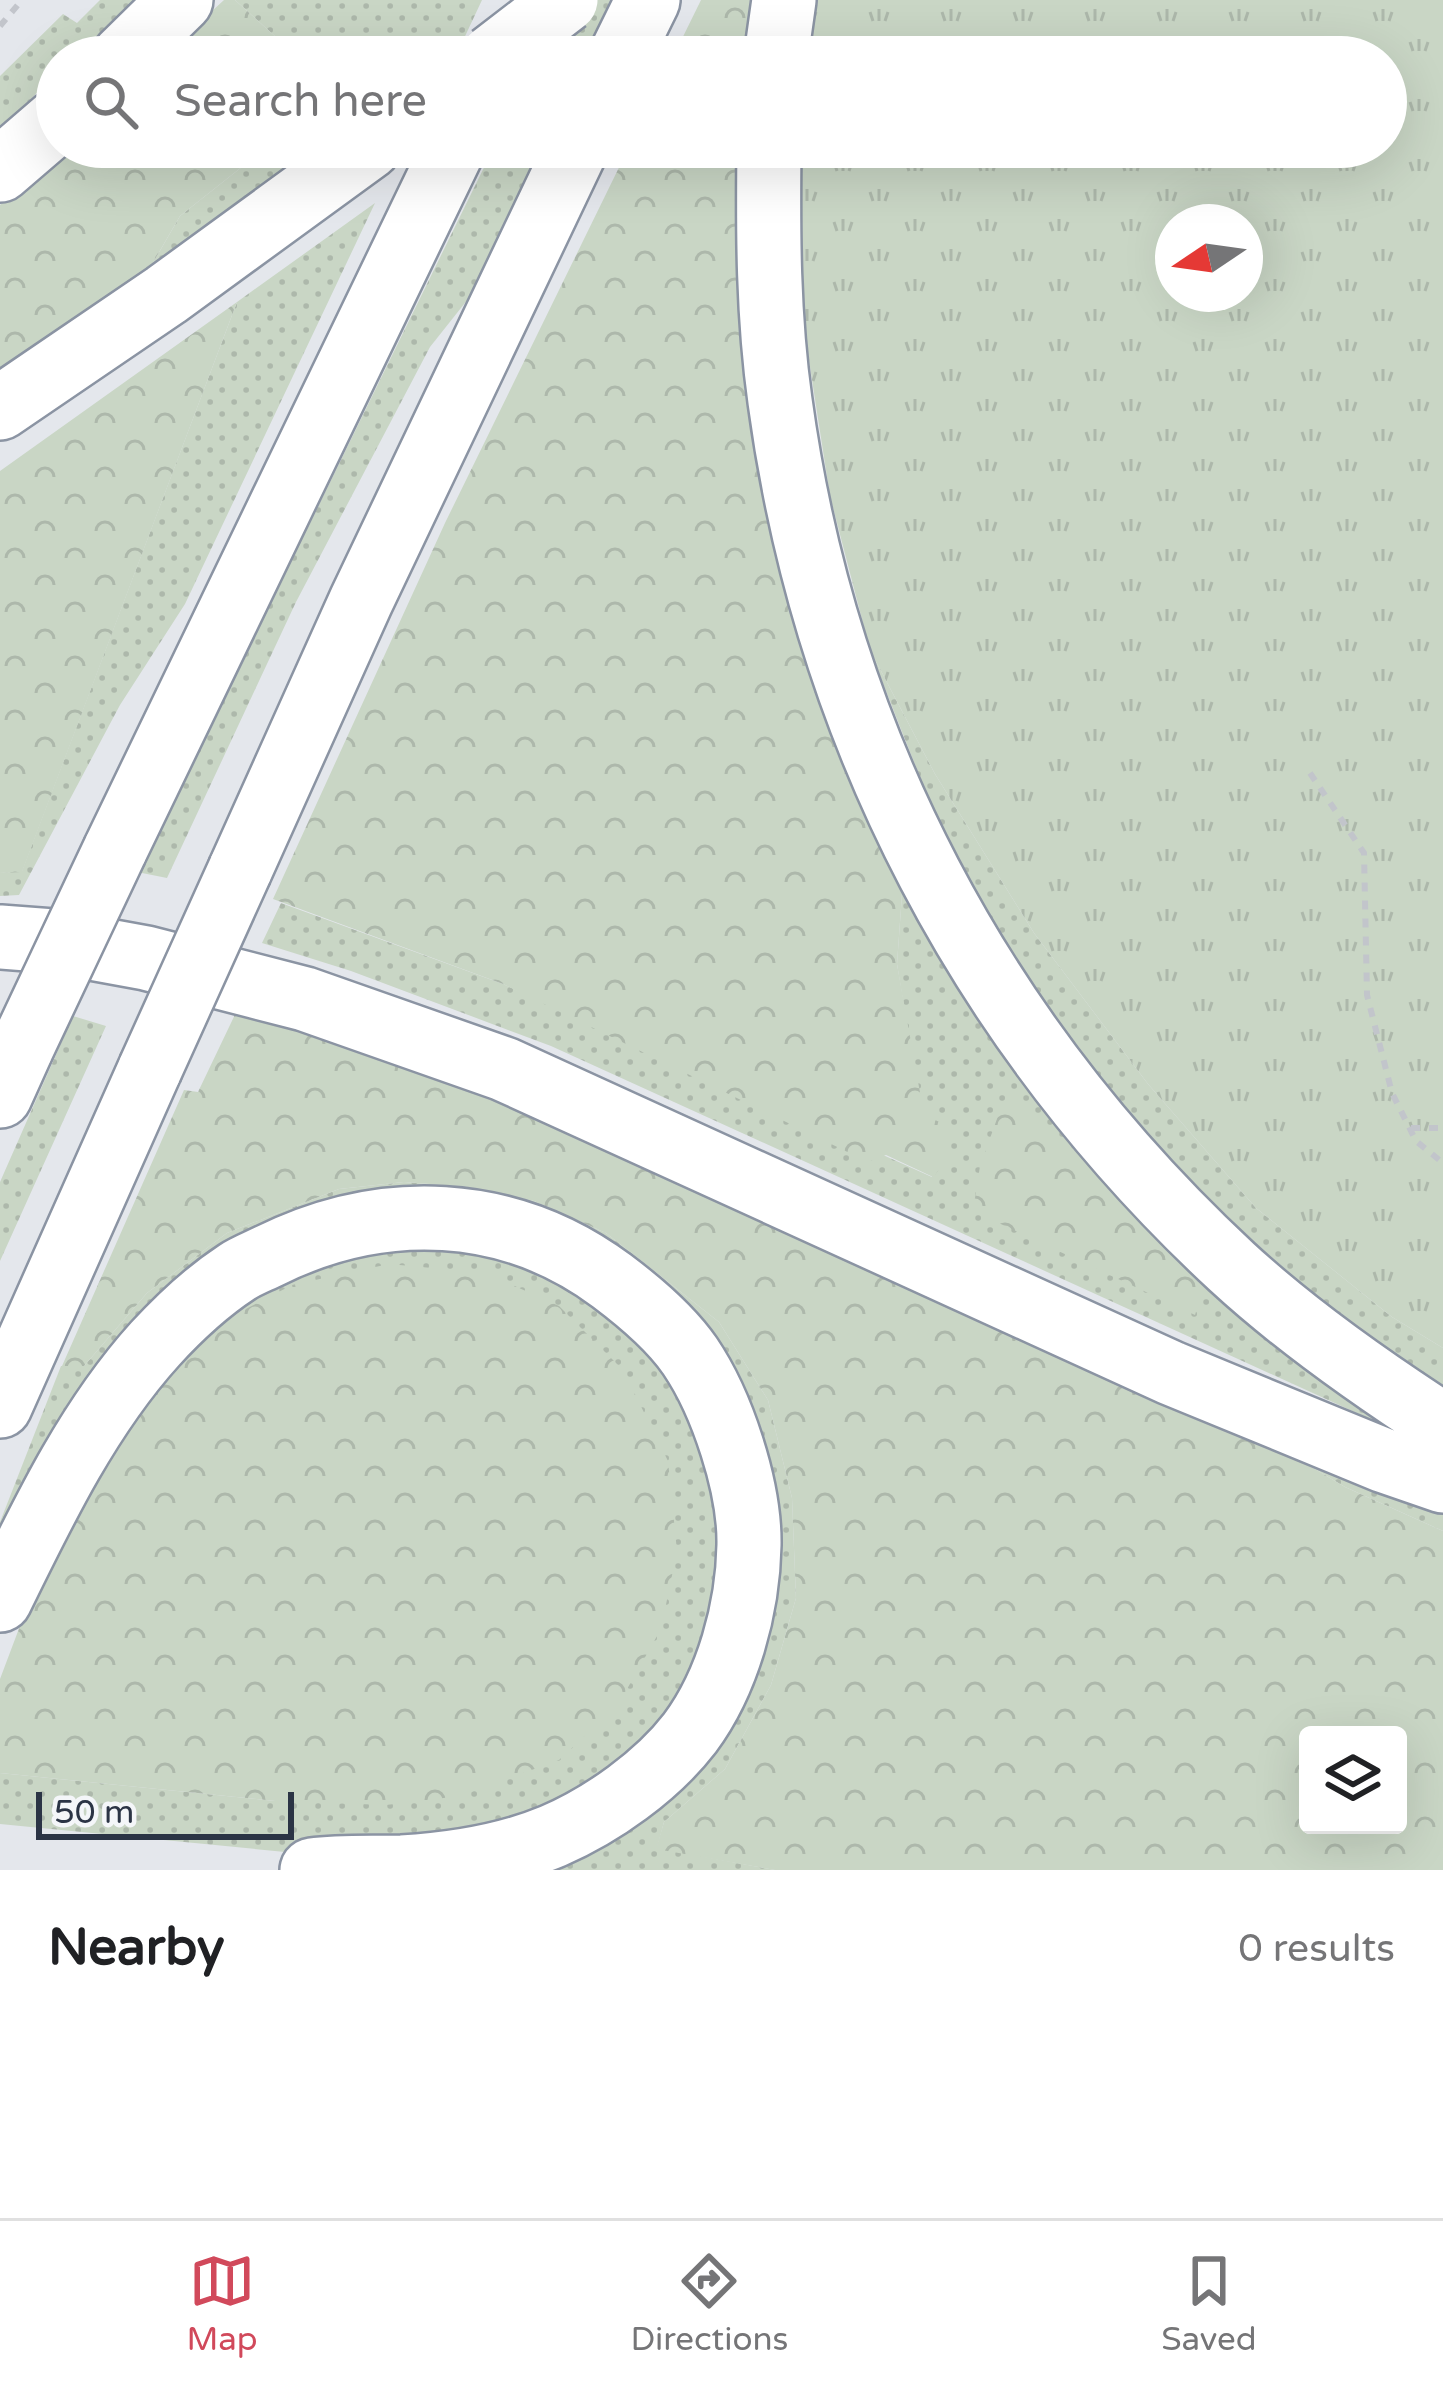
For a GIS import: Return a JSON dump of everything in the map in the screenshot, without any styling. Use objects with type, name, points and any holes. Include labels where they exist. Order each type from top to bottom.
[{"type":"highway","points":[[145,36],[182,0]]},
{"type":"highway","points":[[507,36],[528,0]]},
{"type":"highway","points":[[521,36],[566,0]]},
{"type":"highway","points":[[630,36],[648,0]]},
{"type":"highway","points":[[779,36],[784,0]]},
{"type":"highway","points":[[0,170],[36,139]]},
{"type":"highway","points":[[0,408],[340,168]]},
{"type":"highway","points":[[11,1071],[444,168]]},
{"type":"highway","points":[[0,1406],[361,601],[567,168]]},
{"type":"highway","points":[[769,168],[770,307],[796,496],[860,724],[898,815],[932,879],[1000,996],[1105,1134],[1160,1195],[1233,1268],[1311,1334],[1443,1425]]},
{"type":"highway","points":[[0,937],[146,958],[282,993],[504,1069],[1171,1372],[1385,1461],[1443,1480]]},
{"type":"highway","points":[[0,1600],[67,1470],[155,1344],[237,1272],[303,1239],[395,1218],[486,1222],[547,1242],[594,1267],[641,1302],[689,1355],[719,1408],[739,1472],[749,1540],[745,1596],[733,1641],[691,1732],[654,1770],[602,1809],[534,1843],[461,1862],[312,1870]]},
{"type":"path","points":[[0,26],[22,0]]},
{"type":"path","points":[[1310,773],[1364,853],[1367,995],[1392,1093],[1416,1142],[1443,1162]]},
{"type":"path","points":[[1409,1128],[1443,1128]]},
{"type":"green space","points":[[100,0],[135,0],[97,36],[41,36],[63,14],[77,23]]},
{"type":"green space","points":[[224,0],[235,0],[275,36],[185,36]]},
{"type":"green space","points":[[235,0],[482,0],[465,36],[275,36]]},
{"type":"green space","points":[[568,0],[616,0],[598,36],[550,36]]},
{"type":"green space","points":[[701,0],[770,0],[766,36],[683,36]]},
{"type":"green space","points":[[816,0],[1443,0],[1443,1348],[1392,1317],[1256,1208],[1148,1084],[1034,933],[935,774],[870,650],[830,496],[808,354],[798,234],[802,168],[1407,168],[1407,36],[812,36]]},
{"type":"green space","points":[[36,41],[36,94],[0,128],[0,76]]},
{"type":"green space","points":[[41,168],[241,168],[180,216],[139,287],[0,386],[0,205]]},
{"type":"green space","points":[[241,168],[296,168],[139,287],[180,216]]},
{"type":"green space","points":[[484,168],[535,168],[480,284],[430,347],[296,602],[167,878],[132,871]]},
{"type":"green space","points":[[619,168],[760,168],[903,880],[897,964],[924,1115],[955,1129],[947,1160],[933,1177],[886,1155],[868,1162],[503,984],[273,899],[445,523]]},
{"type":"green space","points":[[375,203],[185,604],[120,705],[19,895],[0,896],[0,873],[22,871],[237,302]]},
{"type":"green space","points":[[237,302],[22,872],[0,873],[0,471]]},
{"type":"green space","points":[[870,650],[935,774],[1034,933],[1148,1084],[1256,1208],[1392,1317],[1443,1348],[1443,1393],[1379,1347],[1259,1247],[1202,1193],[1097,1077],[984,914],[931,802]]},
{"type":"green space","points":[[901,846],[1405,1435],[551,1046],[262,943],[281,903],[503,984],[932,1177],[897,964]]},
{"type":"green space","points":[[241,1002],[374,1044],[1255,1433],[1345,1487],[1443,1531],[1443,1870],[775,1870],[656,1849],[664,1822],[725,1769],[771,1685],[796,1598],[792,1498],[768,1400],[719,1322],[606,1233],[534,1201],[468,1187],[404,1182],[339,1189],[227,1233],[147,1293],[84,1366],[62,1366],[184,1090],[198,1092]]},
{"type":"green space","points":[[73,1016],[106,1026],[0,1261],[0,1182]]},
{"type":"green space","points":[[1002,1105],[1023,1107],[1205,1283],[1195,1315],[973,1211],[980,1166]]},
{"type":"green space","points":[[404,1182],[468,1187],[534,1201],[606,1233],[719,1322],[768,1400],[792,1498],[796,1598],[771,1685],[725,1769],[664,1822],[657,1848],[775,1870],[556,1870],[598,1849],[641,1819],[765,1587],[635,1271],[308,1216],[0,1557],[0,1522],[61,1366],[84,1366],[147,1293],[227,1233],[339,1189]]},
{"type":"green space","points":[[441,1241],[579,1283],[677,1374],[731,1552],[682,1706],[547,1826],[316,1855],[0,1824],[0,1773],[275,1801],[211,1327],[262,1287],[308,1265]]},
{"type":"green space","points":[[389,1264],[486,1273],[559,1306],[623,1370],[668,1461],[677,1551],[661,1629],[618,1705],[559,1760],[460,1796],[386,1805],[275,1801],[0,1773],[0,1679],[29,1602],[93,1478],[158,1390],[211,1327],[292,1285]]},
{"type":"green space","points":[[1255,1433],[1443,1515],[1443,1531],[1345,1487]]}]
